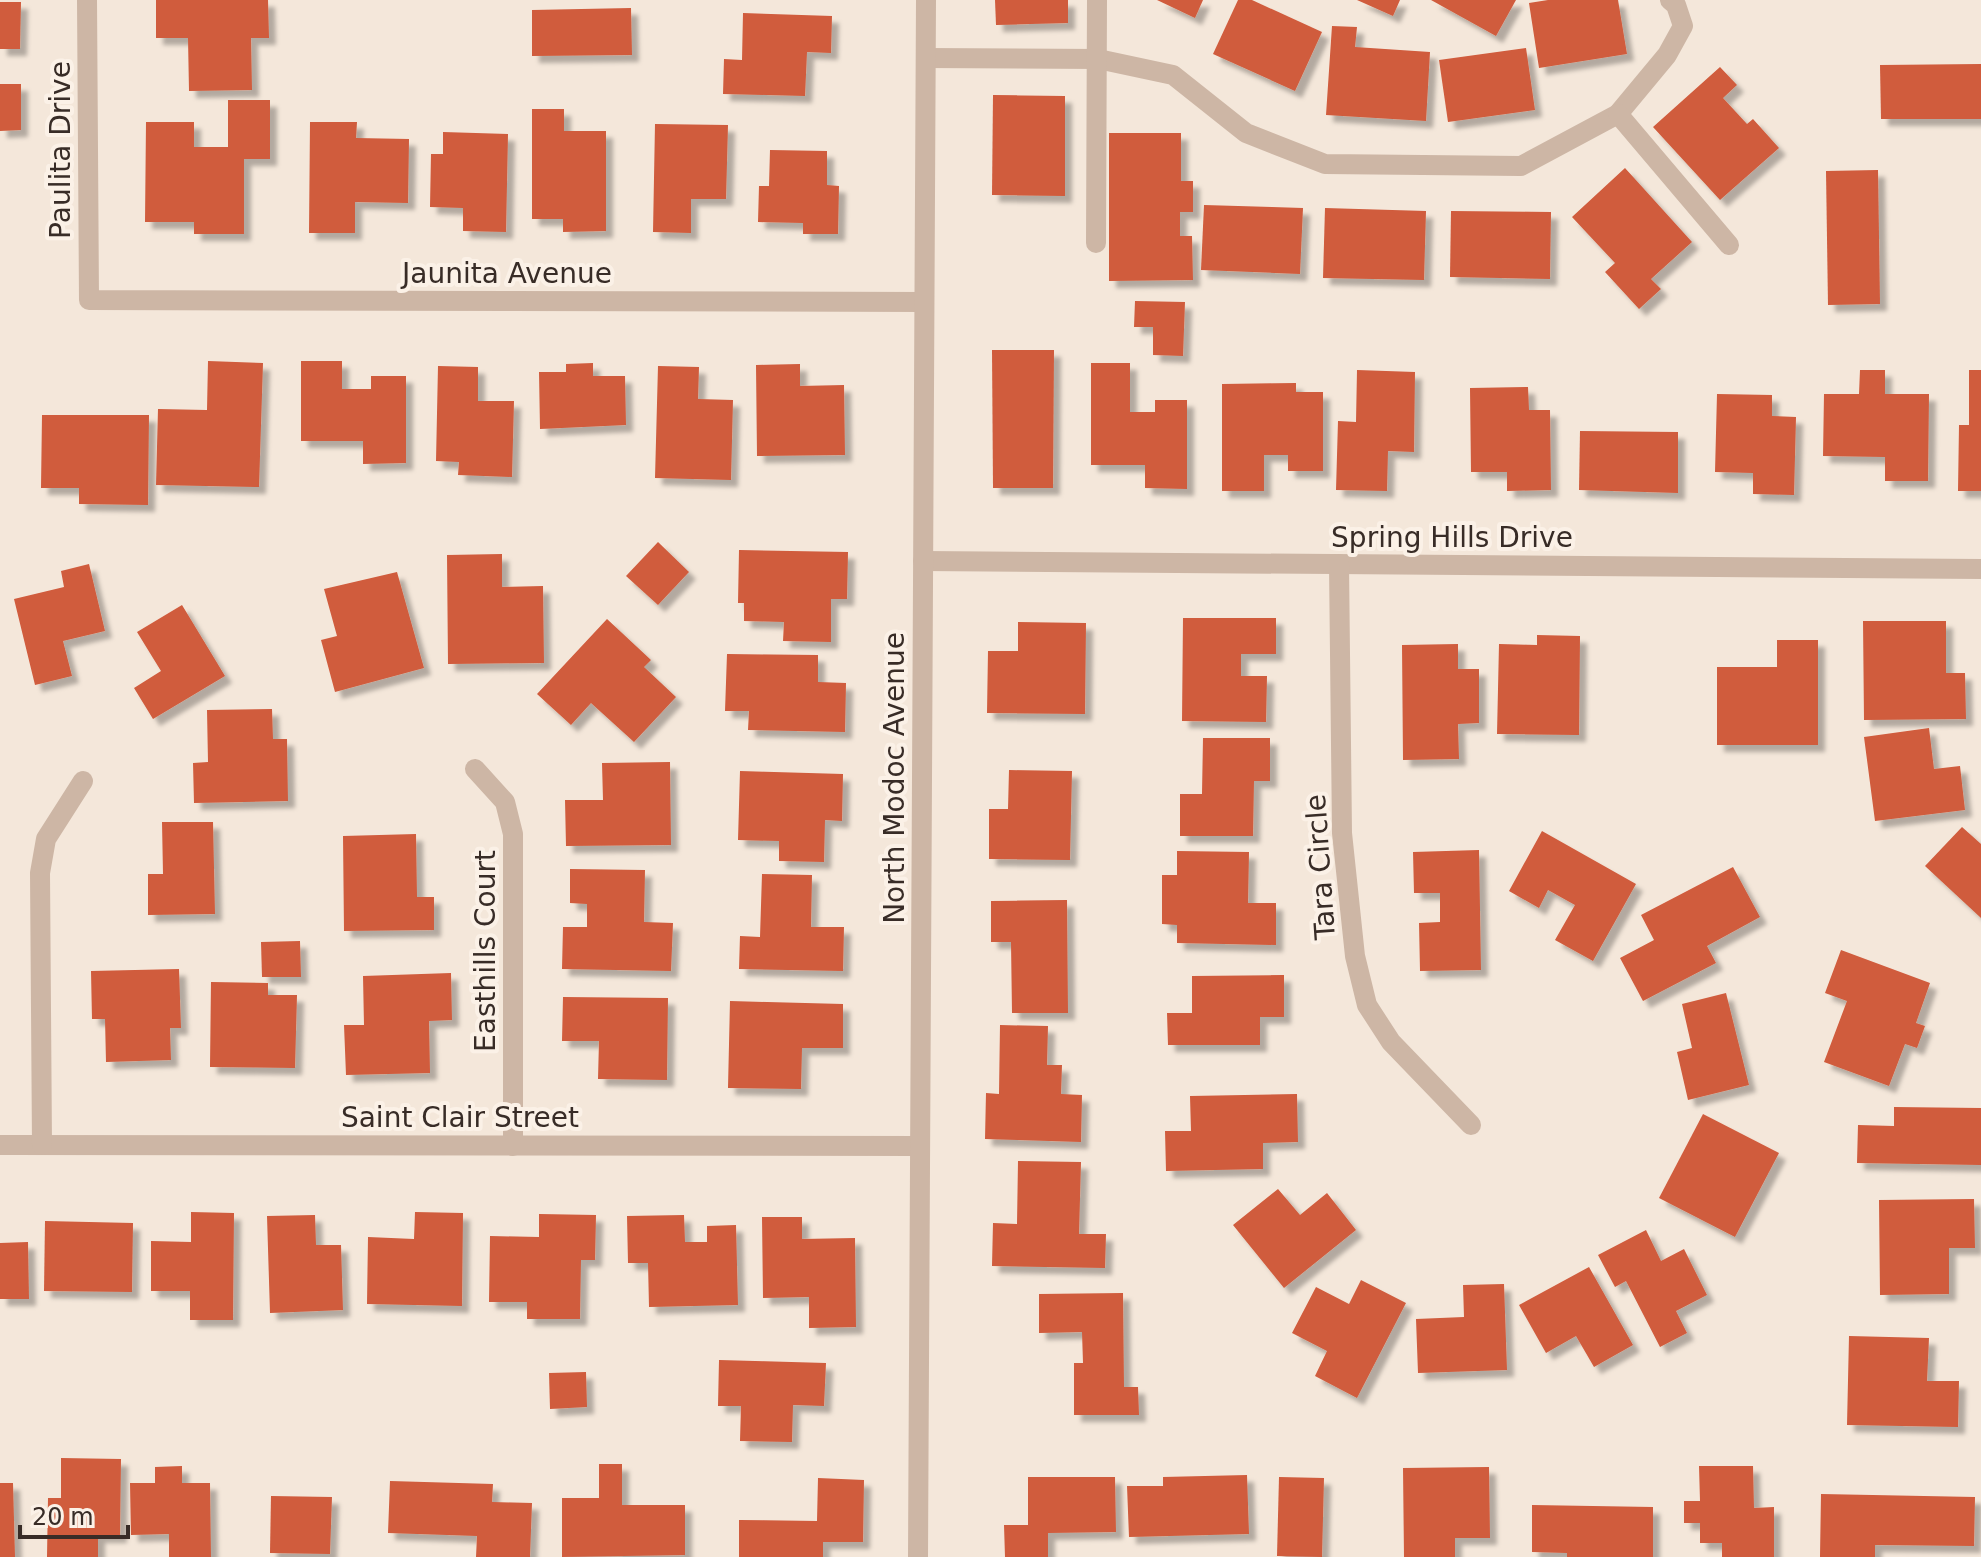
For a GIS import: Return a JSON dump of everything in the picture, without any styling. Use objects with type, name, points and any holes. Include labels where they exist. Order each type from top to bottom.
[{"type":"street","name":"Paulita Drive","points":[[87,0],[89,300]]},
{"type":"street","name":"North Modoc Avenue","points":[[918,1557],[926,0]]},
{"type":"street","points":[[1096,243],[1097,0]]},
{"type":"street","points":[[926,58],[1098,59],[1173,75],[1246,133],[1325,164],[1521,166],[1618,114],[1667,55],[1683,26],[1676,5],[1670,0]]},
{"type":"street","points":[[1618,114],[1729,245]]},
{"type":"street","name":"Jaunita Avenue","points":[[89,300],[924,302]]},
{"type":"street","name":"Spring Hills Drive","points":[[923,561],[1981,569]]},
{"type":"street","name":"Tara Circle","points":[[1339,564],[1342,833],[1355,956],[1367,1005],[1391,1042],[1471,1125]]},
{"type":"street","name":"Easthills Court","points":[[475,769],[505,802],[513,834],[513,1146]]},
{"type":"street","points":[[42,1145],[40,873],[46,839],[83,781]]},
{"type":"street","name":"Saint Clair Street","points":[[0,1145],[920,1146]]},
{"type":"building","points":[[156,0],[268,0],[269,38],[251,38],[252,90],[189,91],[188,38],[156,38]]},
{"type":"building","points":[[995,0],[1068,0],[1068,23],[996,25]]},
{"type":"building","points":[[1157,0],[1203,0],[1195,18]]},
{"type":"building","points":[[1238,0],[1252,0],[1322,32],[1295,91],[1213,54]]},
{"type":"building","points":[[1357,0],[1400,0],[1393,16]]},
{"type":"building","points":[[1431,0],[1516,0],[1496,36]]},
{"type":"building","points":[[1618,0],[1627,54],[1539,68],[1529,3]]},
{"type":"building","points":[[0,2],[21,2],[20,49],[0,49]]},
{"type":"building","points":[[631,8],[632,55],[532,56],[532,10]]},
{"type":"building","points":[[743,13],[832,16],[831,53],[807,52],[805,96],[723,94],[724,59],[742,60]]},
{"type":"building","points":[[1332,26],[1357,27],[1355,47],[1430,52],[1426,121],[1326,115]]},
{"type":"building","points":[[1526,48],[1535,110],[1448,122],[1439,60]]},
{"type":"building","points":[[1981,64],[1981,119],[1881,119],[1880,65]]},
{"type":"building","points":[[1720,67],[1737,85],[1723,98],[1747,124],[1753,119],[1779,148],[1720,200],[1653,127]]},
{"type":"building","points":[[0,84],[21,84],[21,130],[0,131]]},
{"type":"building","points":[[993,95],[1065,96],[1065,196],[992,195]]},
{"type":"building","points":[[228,100],[270,100],[270,159],[244,159],[244,234],[194,234],[194,222],[145,222],[146,122],[194,122],[194,147],[228,147]]},
{"type":"building","points":[[532,109],[564,109],[564,131],[606,131],[606,231],[563,232],[563,219],[532,219]]},
{"type":"building","points":[[310,122],[357,122],[356,138],[409,139],[408,203],[355,202],[355,233],[309,233]]},
{"type":"building","points":[[655,124],[728,125],[726,199],[691,199],[691,233],[653,232]]},
{"type":"building","points":[[443,132],[508,134],[506,232],[463,231],[463,208],[430,207],[431,154],[443,154]]},
{"type":"building","points":[[1109,133],[1181,133],[1181,181],[1193,181],[1193,212],[1180,212],[1180,236],[1192,236],[1193,280],[1109,281]]},
{"type":"building","points":[[770,150],[827,151],[827,185],[839,186],[838,234],[803,234],[803,223],[758,222],[759,186],[769,186]]},
{"type":"building","points":[[1625,168],[1692,242],[1651,279],[1661,289],[1639,309],[1605,272],[1615,263],[1572,217]]},
{"type":"building","points":[[1878,170],[1880,304],[1828,305],[1826,171]]},
{"type":"building","points":[[1204,205],[1303,208],[1300,274],[1201,270]]},
{"type":"building","points":[[1325,208],[1426,211],[1424,280],[1323,278]]},
{"type":"building","points":[[1451,211],[1551,212],[1550,279],[1450,277]]},
{"type":"building","points":[[1135,301],[1185,302],[1183,356],[1153,355],[1153,327],[1134,327]]},
{"type":"building","points":[[992,350],[1054,350],[1053,488],[993,488]]},
{"type":"building","points":[[208,361],[263,363],[259,487],[156,485],[158,409],[207,410]]},
{"type":"building","points":[[301,361],[342,361],[342,389],[371,389],[371,376],[406,376],[406,463],[363,464],[363,441],[301,441]]},
{"type":"building","points":[[593,363],[593,376],[625,376],[626,425],[540,429],[539,372],[566,372],[566,364]]},
{"type":"building","points":[[1091,363],[1130,363],[1130,412],[1155,412],[1155,400],[1187,400],[1187,489],[1145,488],[1145,465],[1091,465]]},
{"type":"building","points":[[800,364],[800,386],[844,385],[845,455],[757,456],[756,365]]},
{"type":"building","points":[[438,366],[478,367],[478,401],[514,401],[512,477],[458,475],[459,462],[436,461]]},
{"type":"building","points":[[658,366],[699,367],[698,399],[733,400],[731,480],[655,478]]},
{"type":"building","points":[[1357,370],[1415,372],[1414,452],[1388,451],[1387,491],[1336,490],[1338,421],[1356,422]]},
{"type":"building","points":[[1860,370],[1885,370],[1885,394],[1929,394],[1928,481],[1885,481],[1885,457],[1823,456],[1824,394],[1859,394]]},
{"type":"building","points":[[1969,370],[1981,370],[1981,491],[1958,491],[1959,425],[1969,425]]},
{"type":"building","points":[[1296,383],[1296,392],[1323,392],[1323,471],[1288,471],[1288,455],[1264,455],[1264,491],[1222,491],[1222,384]]},
{"type":"building","points":[[1528,387],[1529,410],[1550,410],[1551,490],[1507,491],[1507,472],[1471,472],[1470,388]]},
{"type":"building","points":[[1717,394],[1772,395],[1772,416],[1796,417],[1794,495],[1753,494],[1753,473],[1715,472]]},
{"type":"building","points":[[42,415],[149,415],[148,505],[79,504],[79,488],[41,488]]},
{"type":"building","points":[[1580,431],[1678,432],[1678,493],[1579,490]]},
{"type":"building","points":[[658,542],[689,572],[658,605],[626,576]]},
{"type":"building","points":[[739,550],[848,552],[847,599],[831,599],[831,642],[783,641],[784,622],[744,621],[744,603],[738,603]]},
{"type":"building","points":[[502,554],[502,587],[543,586],[544,663],[448,664],[447,555]]},
{"type":"building","points":[[89,564],[105,631],[63,641],[72,676],[35,685],[14,599],[64,587],[61,571]]},
{"type":"building","points":[[397,572],[424,668],[335,692],[321,640],[337,636],[324,589]]},
{"type":"building","points":[[182,605],[225,676],[153,719],[134,688],[161,671],[137,632]]},
{"type":"building","points":[[1183,618],[1276,618],[1276,654],[1241,654],[1241,676],[1267,676],[1266,722],[1182,721]]},
{"type":"building","points":[[607,619],[651,660],[644,667],[676,697],[634,742],[591,703],[571,725],[537,694]]},
{"type":"building","points":[[1863,621],[1946,621],[1946,673],[1965,673],[1966,719],[1864,720]]},
{"type":"building","points":[[1018,622],[1086,623],[1085,714],[987,713],[988,651],[1018,651]]},
{"type":"building","points":[[1537,635],[1580,636],[1579,735],[1497,734],[1499,644],[1537,645]]},
{"type":"building","points":[[1777,640],[1818,640],[1818,745],[1717,745],[1717,667],[1777,667]]},
{"type":"building","points":[[1458,644],[1458,669],[1479,669],[1479,723],[1458,724],[1459,759],[1403,760],[1402,645]]},
{"type":"building","points":[[727,654],[818,655],[818,682],[846,683],[845,732],[748,730],[749,711],[725,711]]},
{"type":"building","points":[[272,709],[273,739],[287,739],[288,801],[194,803],[193,763],[208,762],[207,710]]},
{"type":"building","points":[[1929,728],[1934,769],[1960,766],[1965,810],[1875,821],[1864,737]]},
{"type":"building","points":[[1203,738],[1270,738],[1270,781],[1254,781],[1253,836],[1180,836],[1180,794],[1202,794]]},
{"type":"building","points":[[670,762],[671,845],[566,846],[565,800],[603,800],[602,763]]},
{"type":"building","points":[[1009,770],[1072,771],[1070,860],[989,859],[989,809],[1008,809]]},
{"type":"building","points":[[740,771],[843,774],[842,821],[825,820],[824,862],[779,861],[779,841],[738,840]]},
{"type":"building","points":[[162,822],[213,822],[215,914],[148,915],[148,874],[163,874]]},
{"type":"building","points":[[1962,827],[1981,844],[1981,918],[1925,866]]},
{"type":"building","points":[[1542,831],[1636,884],[1593,961],[1555,940],[1575,905],[1548,890],[1539,908],[1509,891]]},
{"type":"building","points":[[416,834],[417,897],[434,897],[434,930],[344,931],[343,836]]},
{"type":"building","points":[[1479,850],[1481,970],[1420,971],[1419,923],[1440,922],[1440,893],[1414,893],[1413,852]]},
{"type":"building","points":[[1177,851],[1249,852],[1248,903],[1276,903],[1276,945],[1177,943],[1177,925],[1162,924],[1162,875],[1177,875]]},
{"type":"building","points":[[1733,867],[1760,917],[1707,946],[1716,963],[1643,1001],[1620,958],[1654,940],[1641,915]]},
{"type":"building","points":[[570,869],[645,870],[644,922],[673,923],[671,971],[562,969],[563,927],[587,927],[587,904],[570,903]]},
{"type":"building","points":[[762,874],[812,875],[811,927],[844,927],[843,971],[739,969],[740,936],[760,937]]},
{"type":"building","points":[[1067,900],[1068,1013],[1012,1013],[1011,942],[991,942],[991,901]]},
{"type":"building","points":[[300,941],[301,977],[262,977],[261,942]]},
{"type":"building","points":[[1841,950],[1930,983],[1916,1023],[1925,1026],[1917,1048],[1905,1044],[1889,1086],[1824,1062],[1847,1001],[1825,993]]},
{"type":"building","points":[[179,969],[181,1028],[170,1028],[171,1060],[106,1062],[105,1019],[92,1019],[91,971]]},
{"type":"building","points":[[451,973],[452,1020],[429,1021],[430,1073],[346,1075],[344,1025],[364,1025],[363,976]]},
{"type":"building","points":[[1284,975],[1284,1017],[1260,1017],[1260,1045],[1168,1045],[1167,1013],[1192,1013],[1192,976]]},
{"type":"building","points":[[211,982],[268,983],[268,995],[297,995],[295,1068],[210,1067]]},
{"type":"building","points":[[1726,993],[1749,1085],[1688,1100],[1677,1052],[1692,1048],[1682,1004]]},
{"type":"building","points":[[563,997],[668,998],[667,1080],[598,1079],[599,1041],[562,1041]]},
{"type":"building","points":[[730,1001],[843,1004],[843,1048],[802,1048],[801,1089],[728,1088]]},
{"type":"building","points":[[1000,1025],[1048,1026],[1047,1065],[1062,1065],[1061,1094],[1082,1095],[1081,1142],[985,1139],[986,1093],[999,1094]]},
{"type":"building","points":[[1297,1094],[1298,1142],[1263,1143],[1263,1169],[1166,1171],[1165,1131],[1191,1131],[1190,1096]]},
{"type":"building","points":[[1894,1107],[1981,1108],[1981,1165],[1857,1163],[1858,1125],[1894,1126]]},
{"type":"building","points":[[1703,1114],[1779,1153],[1735,1237],[1659,1198]]},
{"type":"building","points":[[1018,1161],[1081,1162],[1079,1234],[1106,1234],[1105,1268],[992,1266],[993,1223],[1017,1224]]},
{"type":"building","points":[[1278,1189],[1300,1215],[1327,1193],[1356,1230],[1284,1288],[1233,1225]]},
{"type":"building","points":[[1974,1199],[1975,1248],[1949,1248],[1949,1294],[1880,1295],[1879,1200]]},
{"type":"building","points":[[191,1212],[234,1213],[233,1320],[190,1320],[190,1291],[151,1291],[151,1241],[191,1242]]},
{"type":"building","points":[[415,1212],[463,1213],[462,1306],[367,1304],[368,1237],[414,1239]]},
{"type":"building","points":[[539,1214],[596,1215],[595,1260],[581,1260],[580,1319],[527,1319],[527,1302],[489,1302],[490,1236],[539,1237]]},
{"type":"building","points":[[315,1215],[316,1245],[341,1245],[343,1310],[270,1313],[267,1216]]},
{"type":"building","points":[[684,1215],[685,1242],[707,1242],[707,1226],[736,1225],[738,1305],[649,1307],[648,1263],[628,1263],[627,1216]]},
{"type":"building","points":[[762,1217],[802,1217],[802,1239],[855,1238],[856,1327],[809,1328],[809,1297],[763,1298]]},
{"type":"building","points":[[45,1221],[133,1223],[132,1292],[44,1291]]},
{"type":"building","points":[[1646,1230],[1661,1261],[1684,1249],[1707,1295],[1676,1311],[1687,1333],[1660,1347],[1626,1281],[1615,1287],[1598,1255]]},
{"type":"building","points":[[28,1242],[29,1299],[0,1299],[0,1243]]},
{"type":"building","points":[[1589,1267],[1633,1345],[1594,1367],[1576,1336],[1546,1353],[1519,1305]]},
{"type":"building","points":[[1361,1280],[1406,1303],[1357,1398],[1315,1376],[1327,1351],[1292,1333],[1316,1287],[1349,1304]]},
{"type":"building","points":[[1504,1284],[1507,1370],[1418,1373],[1416,1319],[1464,1317],[1463,1285]]},
{"type":"building","points":[[1123,1293],[1124,1387],[1138,1387],[1139,1415],[1074,1415],[1074,1363],[1083,1363],[1082,1332],[1039,1333],[1039,1294]]},
{"type":"building","points":[[1849,1336],[1929,1338],[1927,1381],[1959,1381],[1958,1427],[1847,1425]]},
{"type":"building","points":[[719,1360],[826,1363],[824,1406],[793,1405],[792,1442],[740,1441],[741,1406],[718,1406]]},
{"type":"building","points":[[586,1372],[587,1407],[550,1409],[549,1373]]},
{"type":"building","points":[[61,1458],[121,1459],[120,1536],[98,1536],[98,1557],[47,1557],[48,1498],[61,1498]]},
{"type":"building","points":[[599,1464],[622,1464],[622,1505],[685,1505],[685,1555],[562,1557],[562,1498],[599,1498]]},
{"type":"building","points":[[182,1466],[182,1483],[210,1483],[211,1557],[169,1557],[169,1534],[131,1535],[130,1483],[155,1483],[155,1467]]},
{"type":"building","points":[[1699,1466],[1753,1466],[1754,1508],[1774,1507],[1774,1557],[1722,1557],[1722,1543],[1700,1543],[1700,1523],[1684,1523],[1684,1501],[1700,1501]]},
{"type":"building","points":[[1489,1467],[1490,1538],[1455,1538],[1455,1557],[1404,1557],[1403,1468]]},
{"type":"building","points":[[1247,1475],[1249,1534],[1129,1537],[1127,1486],[1163,1486],[1163,1477]]},
{"type":"building","points":[[1028,1477],[1115,1477],[1116,1532],[1048,1533],[1048,1557],[1005,1557],[1004,1525],[1028,1525]]},
{"type":"building","points":[[1279,1477],[1324,1478],[1322,1557],[1277,1556]]},
{"type":"building","points":[[818,1478],[864,1480],[863,1542],[823,1542],[823,1557],[739,1557],[739,1520],[817,1521]]},
{"type":"building","points":[[390,1481],[493,1484],[492,1502],[532,1503],[530,1557],[476,1557],[477,1536],[388,1533]]},
{"type":"building","points":[[0,1483],[13,1483],[15,1557],[0,1557]]},
{"type":"building","points":[[1821,1494],[1975,1497],[1974,1546],[1875,1545],[1875,1557],[1820,1557]]},
{"type":"building","points":[[271,1496],[332,1497],[330,1554],[270,1553]]},
{"type":"building","points":[[1532,1505],[1653,1507],[1653,1557],[1567,1557],[1567,1553],[1532,1552]]}]
